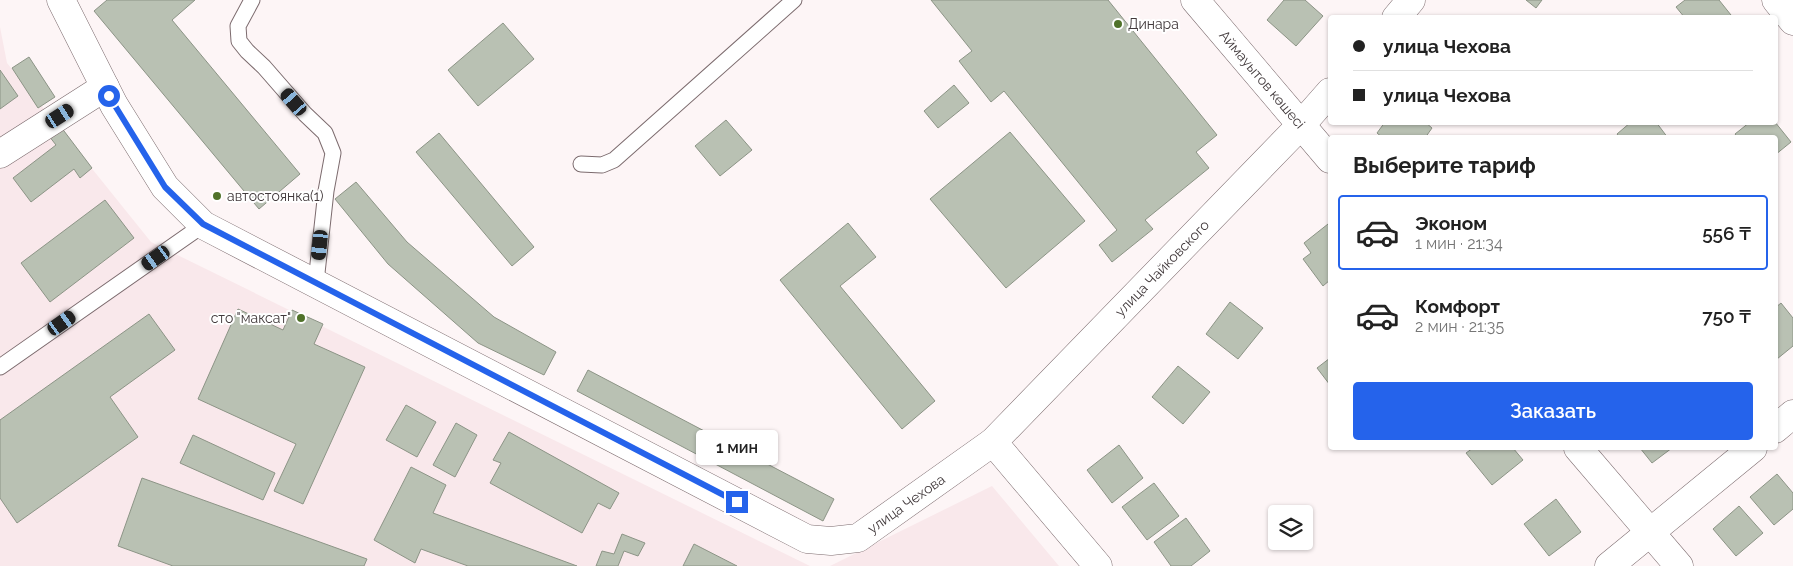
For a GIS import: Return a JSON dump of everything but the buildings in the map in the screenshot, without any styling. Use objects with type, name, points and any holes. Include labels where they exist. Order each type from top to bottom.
[{"type":"street","name":"улица Чехова","points":[[61,0],[114,105],[165,187],[203,224],[807,538],[831,541],[858,538],[993,442]]},
{"type":"street","name":"Аймауытов көшесі","points":[[1195,0],[1328,157]]},
{"type":"street","points":[[1398,15],[1411,0]]},
{"type":"street","points":[[1776,0],[1793,20]]},
{"type":"street","points":[[0,154],[105,87]]},
{"type":"street","name":"улица Чайковского","points":[[993,442],[1301,125],[1328,94]]},
{"type":"street","points":[[1778,426],[1793,414]]},
{"type":"street","points":[[993,442],[1098,566]]},
{"type":"street","points":[[1580,450],[1679,566]]},
{"type":"street","points":[[1609,566],[1751,450]]},
{"type":"lane","points":[[252,0],[238,26],[239,40],[305,114],[325,133],[333,153],[326,191],[316,282]]},
{"type":"lane","points":[[581,164],[602,165],[614,160],[794,0]]},
{"type":"lane","points":[[0,367],[203,224]]},
{"type":"shaded area","points":[[0,27],[7,63],[151,242],[810,566],[0,566]]},
{"type":"shaded area","points":[[992,486],[1059,566],[830,566]]},
{"type":"place","name":"Динара","points":[[1118,24]]},
{"type":"place","name":"автостоянка(1)","points":[[217,196]]},
{"type":"place","name":"сто \"максат\"","points":[[301,318]]},
{"type":"route","points":[[109,96],[165,187],[203,224],[737,502]]}]
